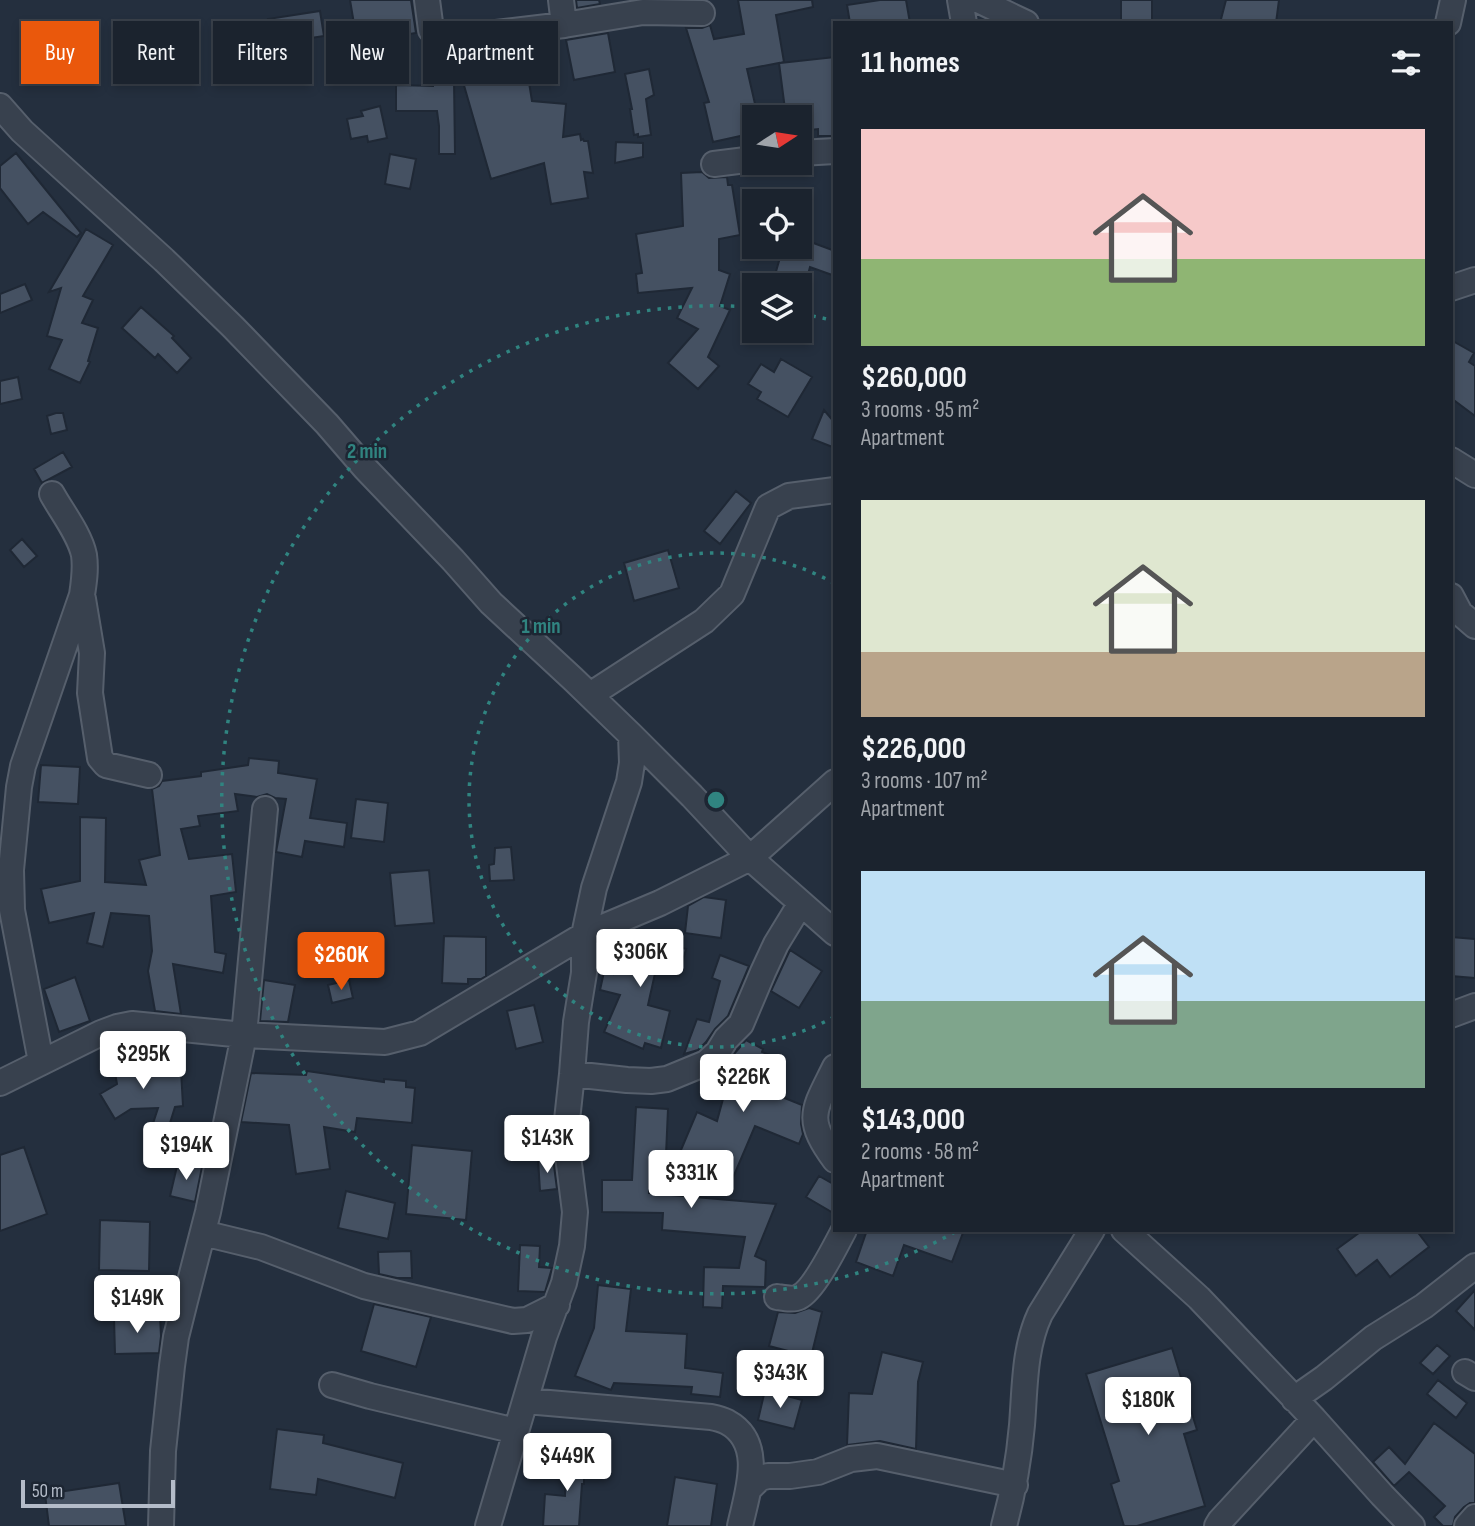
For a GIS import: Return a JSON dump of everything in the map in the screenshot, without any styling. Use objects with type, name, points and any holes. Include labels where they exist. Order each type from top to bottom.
[{"type":"street","points":[[427,0],[431,30],[443,39],[564,25],[643,12],[702,13]]},
{"type":"street","points":[[561,0],[564,25]]},
{"type":"street","points":[[960,0],[964,21]]},
{"type":"street","points":[[978,0],[1022,21]]},
{"type":"street","points":[[1448,21],[1453,0]]},
{"type":"street","points":[[0,106],[22,131],[223,317],[327,424],[491,603],[631,734],[750,858],[833,931]]},
{"type":"street","points":[[812,152],[833,151]]},
{"type":"street","points":[[714,164],[742,160]]},
{"type":"street","points":[[1453,287],[1475,280]]},
{"type":"street","points":[[1453,461],[1475,475]]},
{"type":"street","points":[[590,695],[704,621],[732,594],[768,507],[789,496],[833,490]]},
{"type":"street","points":[[41,1062],[12,910],[9,785],[23,766],[82,595],[84,554],[80,542],[52,494]]},
{"type":"street","points":[[82,595],[92,653],[90,693],[100,758],[106,765],[149,775]]},
{"type":"street","points":[[1453,600],[1460,613],[1475,626]]},
{"type":"street","points":[[488,1526],[544,1337],[564,1283],[572,1245],[575,1212],[567,1148],[567,1120],[585,958],[584,935],[594,888],[629,782],[632,763],[631,734]]},
{"type":"street","points":[[0,1083],[101,1033],[132,1024],[244,1035],[385,1042],[420,1033],[584,935],[660,903],[750,858],[833,784]]},
{"type":"street","points":[[161,1526],[163,1451],[172,1366],[244,1035],[265,809]]},
{"type":"street","points":[[572,1074],[651,1081],[667,1079],[706,1063],[741,1024],[762,972],[801,903]]},
{"type":"street","points":[[1453,1014],[1475,1006]]},
{"type":"street","points":[[833,1071],[816,1105],[815,1113],[819,1135],[833,1157]]},
{"type":"street","points":[[777,1297],[796,1298],[804,1294],[843,1232]]},
{"type":"street","points":[[1004,1526],[1015,1485],[1024,1387],[1034,1325],[1091,1232]]},
{"type":"street","points":[[1126,1232],[1199,1298],[1412,1526]]},
{"type":"street","points":[[203,1233],[261,1247],[364,1286],[501,1318],[527,1320],[557,1305]]},
{"type":"street","points":[[1294,1399],[1373,1338],[1424,1306],[1475,1266]]},
{"type":"street","points":[[332,1385],[516,1432]]},
{"type":"street","points":[[526,1401],[711,1417],[728,1422],[740,1432],[748,1447],[752,1466],[740,1526]]},
{"type":"street","points":[[1217,1526],[1314,1419]]},
{"type":"street","points":[[748,1490],[760,1478],[818,1472],[851,1459],[877,1456],[1015,1485]]},
{"type":"street","points":[[1467,1526],[1475,1517]]},
{"type":"building","points":[[350,0],[411,0],[416,33],[409,34],[409,21],[354,21]]},
{"type":"building","points":[[576,0],[599,0],[600,4],[577,8]]},
{"type":"building","points":[[738,0],[812,0],[813,7],[776,15],[784,62],[780,63],[833,57],[833,136],[818,136],[818,129],[812,130],[812,105],[784,105],[779,63],[747,69],[755,105],[742,105],[742,136],[713,142],[704,103],[709,102],[686,28],[710,25],[714,39],[744,34]]},
{"type":"building","points":[[880,0],[906,0],[910,21],[850,21],[847,5]]},
{"type":"building","points":[[1121,0],[1152,0],[1152,21],[1121,21]]},
{"type":"building","points":[[1226,0],[1279,0],[1276,21],[1221,21]]},
{"type":"building","points":[[320,11],[324,36],[312,38],[312,21],[268,19]]},
{"type":"building","points":[[608,33],[615,72],[574,80],[566,40]]},
{"type":"building","points":[[649,69],[654,95],[646,99],[651,135],[638,137],[638,134],[634,135],[625,74]]},
{"type":"building","points":[[454,84],[455,154],[439,154],[437,111],[396,111],[396,85]]},
{"type":"building","points":[[464,84],[529,84],[532,101],[566,104],[563,137],[580,134],[581,140],[588,141],[593,173],[584,172],[588,198],[551,204],[544,163],[491,179]]},
{"type":"building","points":[[380,106],[387,138],[368,142],[367,136],[351,139],[347,119],[363,116],[361,111]]},
{"type":"building","points":[[616,142],[643,143],[643,157],[615,163]]},
{"type":"building","points":[[16,153],[81,233],[77,237],[43,212],[28,224],[0,188],[0,166]]},
{"type":"building","points":[[390,154],[416,159],[410,189],[385,184]]},
{"type":"building","points":[[702,172],[709,178],[727,177],[728,185],[732,185],[740,235],[719,239],[719,270],[730,274],[720,306],[730,310],[708,357],[719,366],[698,389],[668,363],[698,329],[677,318],[692,288],[638,293],[636,274],[642,273],[636,234],[683,226],[681,173]]},
{"type":"building","points":[[86,229],[113,245],[83,296],[93,300],[82,323],[98,328],[88,361],[90,362],[80,383],[49,369],[62,340],[47,336],[61,288],[49,292]]},
{"type":"building","points":[[812,242],[833,250],[833,275],[810,267],[808,273],[776,273],[780,259],[812,259]]},
{"type":"building","points":[[25,284],[32,300],[0,313],[0,294]]},
{"type":"building","points":[[141,307],[174,336],[172,338],[191,358],[177,373],[158,354],[155,358],[122,328]]},
{"type":"building","points":[[1453,341],[1474,353],[1469,362],[1475,366],[1475,416],[1453,400]]},
{"type":"building","points":[[781,359],[812,377],[788,417],[757,399],[761,392],[748,384],[761,364],[774,372]]},
{"type":"building","points":[[18,377],[22,399],[0,404],[0,381]]},
{"type":"building","points":[[824,410],[833,421],[833,447],[812,439]]},
{"type":"building","points":[[63,413],[67,430],[51,434],[47,416]]},
{"type":"building","points":[[63,452],[72,467],[42,483],[34,469]]},
{"type":"building","points":[[736,491],[751,503],[720,544],[704,531]]},
{"type":"building","points":[[22,539],[37,556],[24,567],[10,550]]},
{"type":"building","points":[[668,550],[679,588],[634,601],[624,563]]},
{"type":"building","points":[[249,758],[279,761],[278,773],[317,779],[310,818],[347,823],[344,847],[305,841],[302,857],[276,852],[286,799],[267,794],[257,797],[235,794],[238,811],[198,816],[200,826],[181,829],[189,859],[232,854],[236,892],[211,896],[215,952],[226,954],[223,973],[173,964],[181,1014],[155,1011],[148,971],[152,951],[149,916],[111,913],[103,947],[87,943],[94,913],[49,923],[41,889],[80,881],[80,817],[106,818],[105,882],[146,885],[139,860],[160,855],[152,789],[162,781],[201,776],[201,772],[248,765]]},
{"type":"building","points":[[41,765],[80,767],[78,804],[38,802]]},
{"type":"building","points":[[356,799],[388,803],[384,842],[351,838]]},
{"type":"building","points":[[511,847],[514,880],[490,881],[489,865],[494,864],[495,848]]},
{"type":"building","points":[[429,870],[434,923],[395,926],[390,873]]},
{"type":"building","points":[[704,897],[726,900],[721,938],[685,933],[688,906]]},
{"type":"building","points":[[628,933],[686,949],[679,976],[656,969],[648,1005],[670,1011],[661,1048],[645,1043],[643,1049],[604,1032],[620,995],[600,990],[604,972],[613,974],[623,935]]},
{"type":"building","points":[[444,936],[486,937],[486,976],[481,979],[468,979],[468,984],[442,983]]},
{"type":"building","points":[[1453,937],[1475,939],[1475,978],[1453,976]]},
{"type":"building","points":[[790,950],[822,971],[799,1008],[771,991]]},
{"type":"building","points":[[720,955],[749,966],[728,1016],[698,1050],[684,1054],[697,1019],[709,1022],[720,981],[712,978]]},
{"type":"building","points":[[75,977],[90,1021],[59,1032],[44,989]]},
{"type":"building","points":[[264,980],[295,985],[288,1022],[260,1021]]},
{"type":"building","points":[[349,980],[353,998],[332,1003],[328,985]]},
{"type":"building","points":[[534,1005],[543,1042],[516,1049],[507,1011]]},
{"type":"building","points":[[134,1039],[140,1073],[181,1070],[183,1106],[175,1107],[162,1149],[146,1145],[158,1108],[131,1109],[115,1119],[100,1094],[117,1084],[110,1045]]},
{"type":"building","points":[[746,1040],[763,1049],[762,1052],[785,1061],[772,1093],[802,1105],[803,1134],[799,1144],[755,1126],[732,1180],[678,1157],[697,1112],[717,1121],[730,1073],[722,1068]]},
{"type":"building","points":[[307,1071],[384,1082],[384,1079],[406,1081],[406,1087],[415,1088],[412,1123],[357,1118],[355,1132],[324,1127],[330,1169],[296,1174],[289,1125],[241,1122],[251,1073],[306,1075]]},
{"type":"building","points":[[636,1107],[668,1109],[666,1155],[650,1154],[649,1193],[776,1204],[755,1256],[766,1261],[765,1287],[723,1286],[722,1308],[703,1307],[704,1267],[739,1268],[745,1237],[662,1230],[663,1213],[602,1212],[602,1180],[632,1180]]},
{"type":"building","points":[[412,1145],[472,1151],[466,1220],[406,1214]]},
{"type":"building","points":[[24,1147],[47,1214],[0,1231],[0,1155]]},
{"type":"building","points":[[553,1158],[557,1189],[540,1191],[538,1159]]},
{"type":"building","points":[[178,1162],[202,1167],[195,1202],[170,1196]]},
{"type":"building","points":[[819,1176],[833,1184],[833,1213],[806,1197]]},
{"type":"building","points":[[346,1191],[395,1203],[388,1239],[338,1228]]},
{"type":"building","points":[[100,1220],[150,1222],[149,1271],[99,1270]]},
{"type":"building","points":[[866,1232],[963,1232],[952,1262],[904,1245],[893,1276],[856,1262]]},
{"type":"building","points":[[1360,1232],[1418,1232],[1429,1247],[1390,1277],[1377,1260],[1356,1276],[1337,1249]]},
{"type":"building","points":[[520,1245],[540,1246],[539,1267],[552,1268],[545,1292],[518,1291]]},
{"type":"building","points":[[411,1251],[412,1278],[379,1274],[378,1252]]},
{"type":"building","points":[[598,1285],[631,1289],[626,1331],[687,1334],[685,1368],[723,1373],[720,1397],[691,1394],[692,1387],[614,1383],[611,1390],[575,1376],[594,1328]]},
{"type":"building","points":[[1475,1290],[1475,1330],[1456,1311]]},
{"type":"building","points":[[374,1304],[431,1317],[416,1367],[361,1351]]},
{"type":"building","points":[[809,1308],[822,1312],[811,1357],[769,1346],[778,1312],[795,1313]]},
{"type":"building","points":[[160,1316],[159,1353],[115,1354],[114,1318]]},
{"type":"building","points":[[1437,1345],[1450,1356],[1433,1374],[1420,1363]]},
{"type":"building","points":[[1172,1348],[1197,1430],[1184,1434],[1205,1506],[1137,1526],[1124,1526],[1111,1484],[1119,1481],[1086,1374]]},
{"type":"building","points":[[882,1352],[923,1362],[918,1382],[916,1449],[880,1441],[847,1445],[849,1393],[872,1394]]},
{"type":"building","points":[[1438,1380],[1467,1403],[1456,1418],[1427,1394]]},
{"type":"building","points":[[765,1390],[802,1400],[794,1429],[758,1420]]},
{"type":"building","points":[[1434,1423],[1475,1454],[1475,1503],[1464,1507],[1455,1517],[1453,1526],[1443,1526],[1434,1517],[1445,1506],[1409,1472],[1394,1486],[1373,1462],[1389,1447],[1405,1464]]},
{"type":"building","points":[[277,1429],[324,1435],[323,1443],[403,1463],[395,1498],[318,1479],[316,1495],[270,1489]]},
{"type":"building","points":[[566,1447],[584,1448],[584,1484],[579,1526],[543,1526],[545,1494],[565,1496]]},
{"type":"building","points":[[675,1477],[717,1484],[711,1526],[667,1526]]},
{"type":"building","points":[[119,1483],[126,1526],[49,1526],[45,1494]]}]
